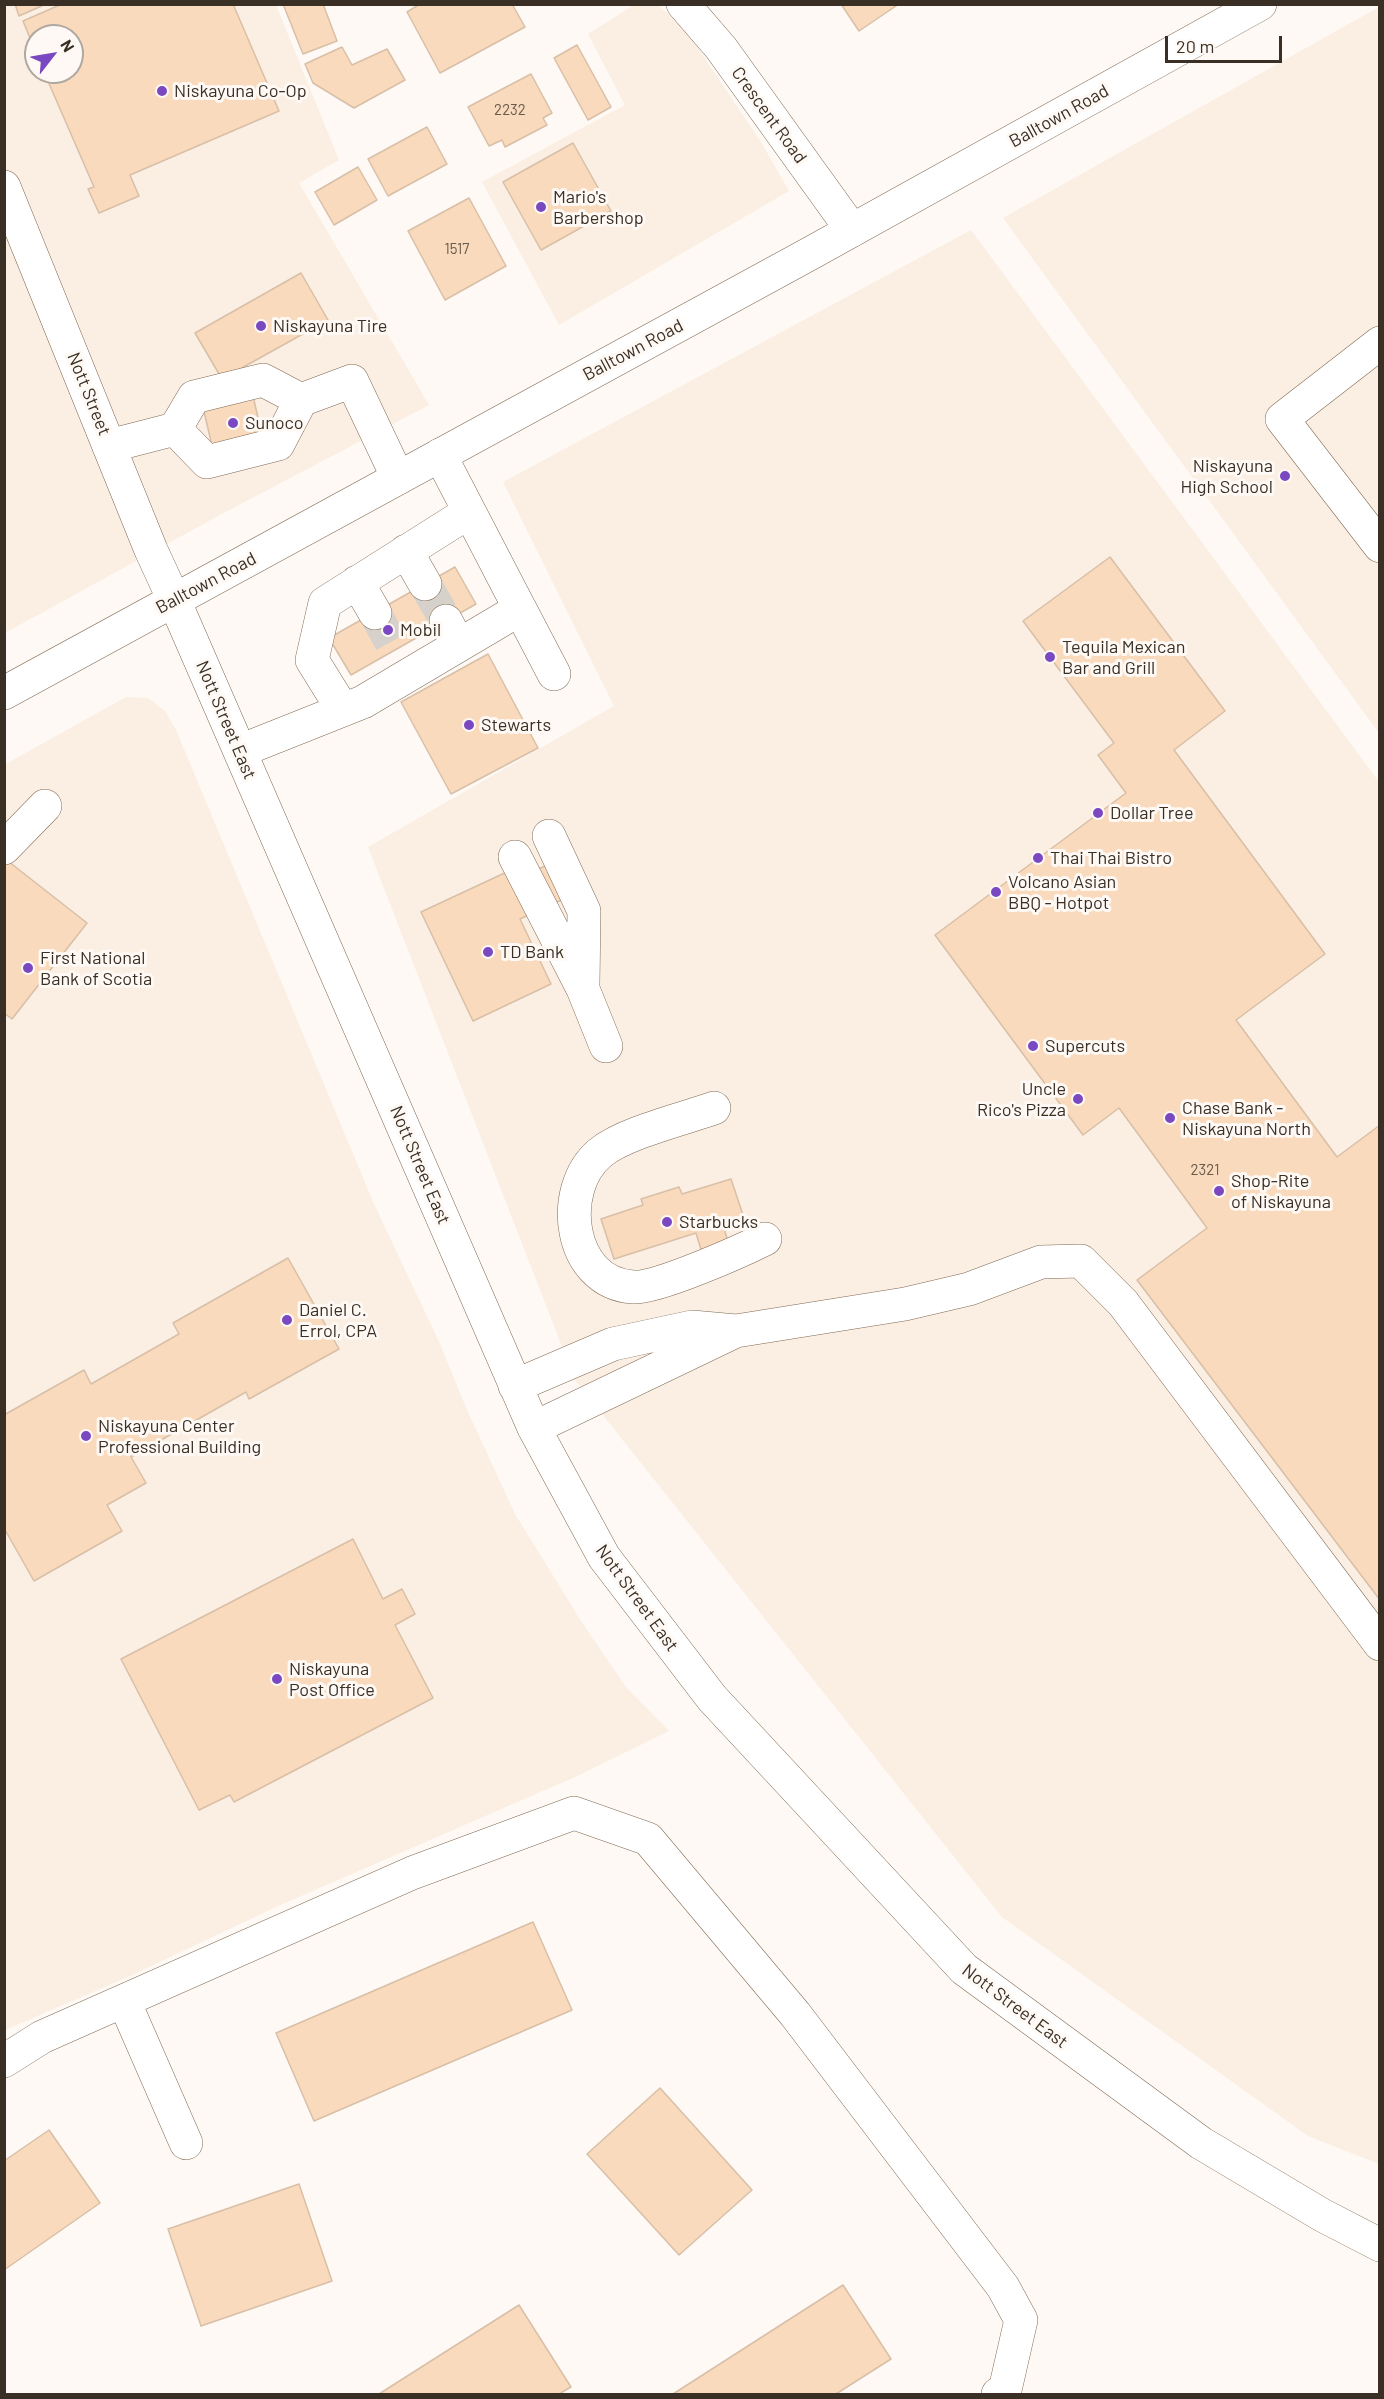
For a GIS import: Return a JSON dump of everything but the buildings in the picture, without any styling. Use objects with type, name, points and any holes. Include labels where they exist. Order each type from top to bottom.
[{"type":"street","name":"Crescent Road","points":[[683,4],[721,48],[852,230]]},
{"type":"street","name":"Balltown Road","points":[[4,693],[852,230],[1260,4]]},
{"type":"street","name":"Nott Street","points":[[4,187],[151,550],[174,600]]},
{"type":"street","points":[[1380,343],[1282,419],[1380,546]]},
{"type":"street","points":[[109,446],[175,429],[194,397],[263,380],[301,400]]},
{"type":"street","points":[[175,429],[207,462],[278,444],[301,400],[352,381],[398,478]]},
{"type":"street","points":[[440,455],[554,674]]},
{"type":"street","points":[[343,710],[312,660],[325,603],[469,512]]},
{"type":"street","points":[[406,551],[425,584]]},
{"type":"street","points":[[357,582],[375,613]]},
{"type":"street","name":"Nott Street East","points":[[174,600],[515,1386],[534,1428],[604,1557],[712,1698],[964,1970],[1201,2143],[1322,2215],[1380,2245]]},
{"type":"street","points":[[240,751],[363,702],[401,663],[453,633],[520,609]]},
{"type":"street","points":[[4,823],[45,806],[4,848]]},
{"type":"street","points":[[532,846],[606,1046]]},
{"type":"street","points":[[714,1108],[624,1139],[600,1153],[581,1176],[573,1206],[576,1231],[584,1260],[608,1280],[633,1287],[661,1282],[765,1239]]},
{"type":"street","points":[[515,1386],[613,1344],[692,1326],[736,1331],[915,1302],[969,1289],[1041,1262],[1081,1261],[1123,1303],[1380,1644]]},
{"type":"street","points":[[534,1428],[736,1331]]},
{"type":"street","points":[[4,2061],[42,2037],[412,1873],[574,1813],[648,1839],[795,2014],[1003,2287],[1021,2320],[1005,2390],[998,2394]]},
{"type":"street","points":[[124,2001],[186,2143]]},
{"type":"shaded area","points":[[657,4],[687,32],[761,142],[789,191],[559,325],[482,182],[625,105],[588,34],[634,5]]},
{"type":"shaded area","points":[[5,5],[276,5],[339,160],[299,183],[429,405],[216,517],[5,633]]},
{"type":"shaded area","name":"Niskayuna High School","points":[[1379,7],[1379,733],[1003,218]]},
{"type":"shaded area","points":[[971,230],[1379,782],[1379,2164],[1308,2136],[1002,1917],[575,1380],[368,847],[614,706],[503,482]]},
{"type":"shaded area","points":[[126,697],[148,698],[165,711],[176,730],[374,1204],[440,1344],[467,1410],[515,1514],[581,1621],[626,1687],[669,1731],[575,1777],[278,1906],[130,1976],[5,2030],[4,765]]},
{"type":"tunnel","points":[[425,584],[446,621]]},
{"type":"tunnel","points":[[375,613],[395,650]]},
{"type":"place","name":"Niskayuna Co-Op","points":[[162,91]]},
{"type":"place","name":"Mario's Barbershop","points":[[541,207]]},
{"type":"place","name":"Niskayuna Tire","points":[[261,326]]},
{"type":"place","name":"Sunoco","points":[[233,423]]},
{"type":"place","name":"Niskayuna High School","points":[[1285,476]]},
{"type":"place","name":"Mobil","points":[[388,630]]},
{"type":"place","name":"Tequila Mexican Bar and Grill","points":[[1050,657]]},
{"type":"place","name":"Stewarts","points":[[469,725]]},
{"type":"place","name":"Dollar Tree","points":[[1098,813]]},
{"type":"place","name":"Thai Thai Bistro","points":[[1038,858]]},
{"type":"place","name":"Volcano Asian BBQ - Hotpot","points":[[996,892]]},
{"type":"place","name":"TD Bank","points":[[488,952]]},
{"type":"place","name":"First National Bank of Scotia","points":[[28,968]]},
{"type":"place","name":"Supercuts","points":[[1033,1046]]},
{"type":"place","name":"Uncle Rico's Pizza","points":[[1078,1099]]},
{"type":"place","name":"Chase Bank - Niskayuna North","points":[[1170,1118]]},
{"type":"place","name":"Shop-Rite of Niskayuna","points":[[1219,1191]]},
{"type":"place","name":"Starbucks","points":[[667,1222]]},
{"type":"place","name":"Daniel C. Errol, CPA","points":[[287,1320]]},
{"type":"place","name":"Niskayuna Center Professional Building","points":[[86,1436]]},
{"type":"place","name":"Niskayuna Post Office","points":[[277,1679]]}]
